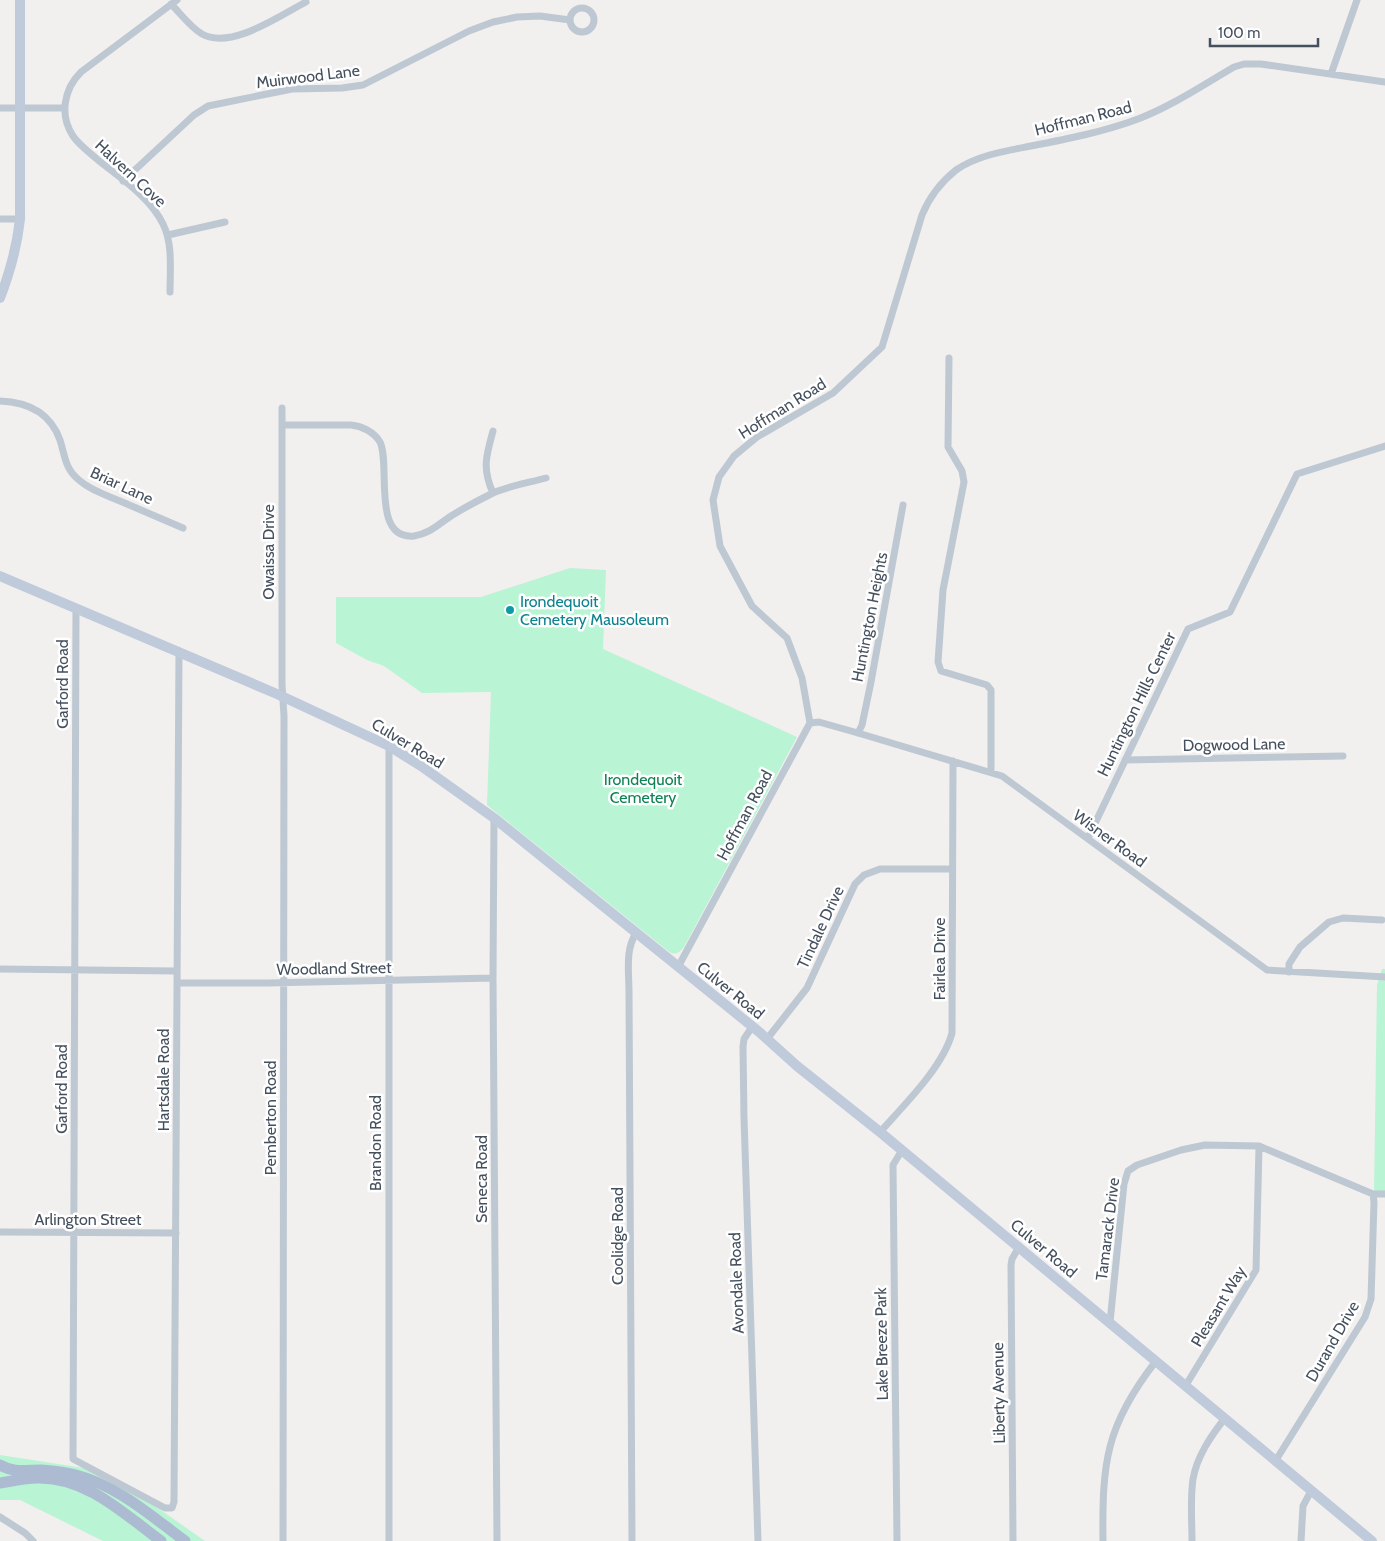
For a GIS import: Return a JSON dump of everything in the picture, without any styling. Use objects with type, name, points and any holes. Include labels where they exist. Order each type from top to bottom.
[{"type":"main road","points":[[0,298],[14,259],[20,219],[20,0]]},
{"type":"main road","name":"Culver Road","points":[[0,576],[282,696],[389,746],[427,770],[494,818],[752,1026],[797,1066],[902,1150],[1372,1541]]},
{"type":"main road","points":[[0,1464],[9,1469],[20,1471],[66,1473],[96,1481],[124,1496],[185,1541]]},
{"type":"main road","points":[[0,1483],[24,1478],[40,1478],[61,1480],[80,1486],[101,1497],[161,1541]]},
{"type":"street","points":[[1331,74],[1357,0]]},
{"type":"street","points":[[0,108],[65,108],[70,86],[81,72],[174,2],[193,28],[207,37],[223,39],[240,36],[306,2]]},
{"type":"street","name":"Muirwood Lane","points":[[123,181],[194,115],[208,106],[292,89],[342,88],[363,85],[469,31],[493,22],[518,17],[540,16],[570,20]]},
{"type":"street","name":"Hoffman Road","points":[[678,967],[810,723],[802,678],[787,638],[752,606],[720,546],[713,500],[719,477],[734,456],[757,437],[833,394],[882,347],[922,215],[926,205],[944,181],[966,164],[990,155],[1101,131],[1137,120],[1162,109],[1234,67],[1244,64],[1261,64],[1385,82]]},
{"type":"street","name":"Halvern Cove","points":[[65,108],[68,128],[74,137],[87,151],[150,206],[159,218],[168,235],[170,292]]},
{"type":"street","points":[[0,219],[20,219]]},
{"type":"street","points":[[168,235],[225,222]]},
{"type":"street","points":[[949,358],[948,446],[962,471],[964,482],[943,590],[938,662],[941,671],[987,685],[991,690],[990,772]]},
{"type":"street","name":"Briar Lane","points":[[0,401],[19,402],[45,417],[56,430],[68,468],[80,482],[183,528]]},
{"type":"street","name":"Owaissa Drive","points":[[282,408],[282,696]]},
{"type":"street","points":[[282,425],[356,426],[367,430],[376,437],[380,442],[383,454],[387,513],[392,525],[400,533],[410,536],[427,532],[493,493],[546,478]]},
{"type":"street","points":[[493,431],[485,464],[487,477],[493,493]]},
{"type":"street","name":"Huntington Hills Center","points":[[1088,838],[1188,629],[1230,612],[1297,474],[1385,446]]},
{"type":"street","name":"Huntington Heights","points":[[858,733],[862,725],[871,682],[904,505]]},
{"type":"street","name":"Garford Road","points":[[76,608],[73,1459],[164,1508],[172,1508]]},
{"type":"street","name":"Hartsdale Road","points":[[172,1508],[174,1502],[179,651]]},
{"type":"street","name":"Pemberton Road","points":[[282,696],[284,716],[283,1541]]},
{"type":"street","name":"Wisner Road","points":[[810,723],[818,722],[858,733],[1002,776],[1268,970],[1385,977]]},
{"type":"street","name":"Brandon Road","points":[[389,746],[389,1541]]},
{"type":"street","name":"Dogwood Lane","points":[[1125,760],[1343,756]]},
{"type":"street","name":"Fairlea Drive","points":[[880,1132],[937,1066],[951,1038],[953,1027],[953,761]]},
{"type":"street","name":"Seneca Road","points":[[494,818],[493,978],[497,1541]]},
{"type":"street","name":"Tindale Drive","points":[[767,1039],[807,988],[849,895],[859,879],[869,872],[880,869],[952,869]]},
{"type":"street","points":[[1289,972],[1289,964],[1300,947],[1329,922],[1343,918],[1382,920]]},
{"type":"street","name":"Coolidge Road","points":[[632,1541],[629,950],[631,941],[636,933]]},
{"type":"street","points":[[0,969],[176,971]]},
{"type":"street","name":"Woodland Street","points":[[176,983],[493,978]]},
{"type":"street","name":"Avondale Road","points":[[752,1026],[744,1039],[743,1047],[758,1541]]},
{"type":"street","name":"Tamarack Drive","points":[[1110,1322],[1124,1184],[1128,1171],[1137,1165],[1181,1150],[1205,1145],[1259,1146],[1373,1194],[1385,1194]]},
{"type":"street","name":"Pleasant Way","points":[[1186,1385],[1256,1270],[1259,1146]]},
{"type":"street","name":"Lake Breeze Park","points":[[897,1541],[893,1164],[902,1150]]},
{"type":"street","name":"Durand Drive","points":[[1276,1460],[1369,1308],[1372,1289],[1373,1194]]},
{"type":"street","name":"Arlington Street","points":[[0,1232],[176,1233]]},
{"type":"street","name":"Liberty Avenue","points":[[1013,1541],[1010,1265],[1019,1247]]},
{"type":"street","points":[[1103,1541],[1103,1484],[1108,1449],[1113,1432],[1134,1391],[1156,1361]]},
{"type":"street","points":[[1192,1541],[1192,1488],[1195,1472],[1208,1442],[1225,1418]]},
{"type":"street","points":[[1301,1541],[1303,1506],[1311,1491]]},
{"type":"street","points":[[2,1517],[33,1541]]},
{"type":"green space","name":"Irondequoit Cemetery","points":[[570,568],[606,570],[603,649],[797,737],[684,947],[677,953],[668,951],[487,805],[491,692],[422,693],[384,666],[367,660],[336,643],[336,597],[481,597]]},
{"type":"green space","points":[[1382,969],[1385,969],[1385,1194],[1374,1194],[1377,985]]},
{"type":"green space","points":[[0,1455],[84,1468],[155,1506],[205,1541],[103,1541],[20,1500],[0,1500]]},
{"type":"place","name":"Irondequoit Cemetery Mausoleum","points":[[510,610]]}]
